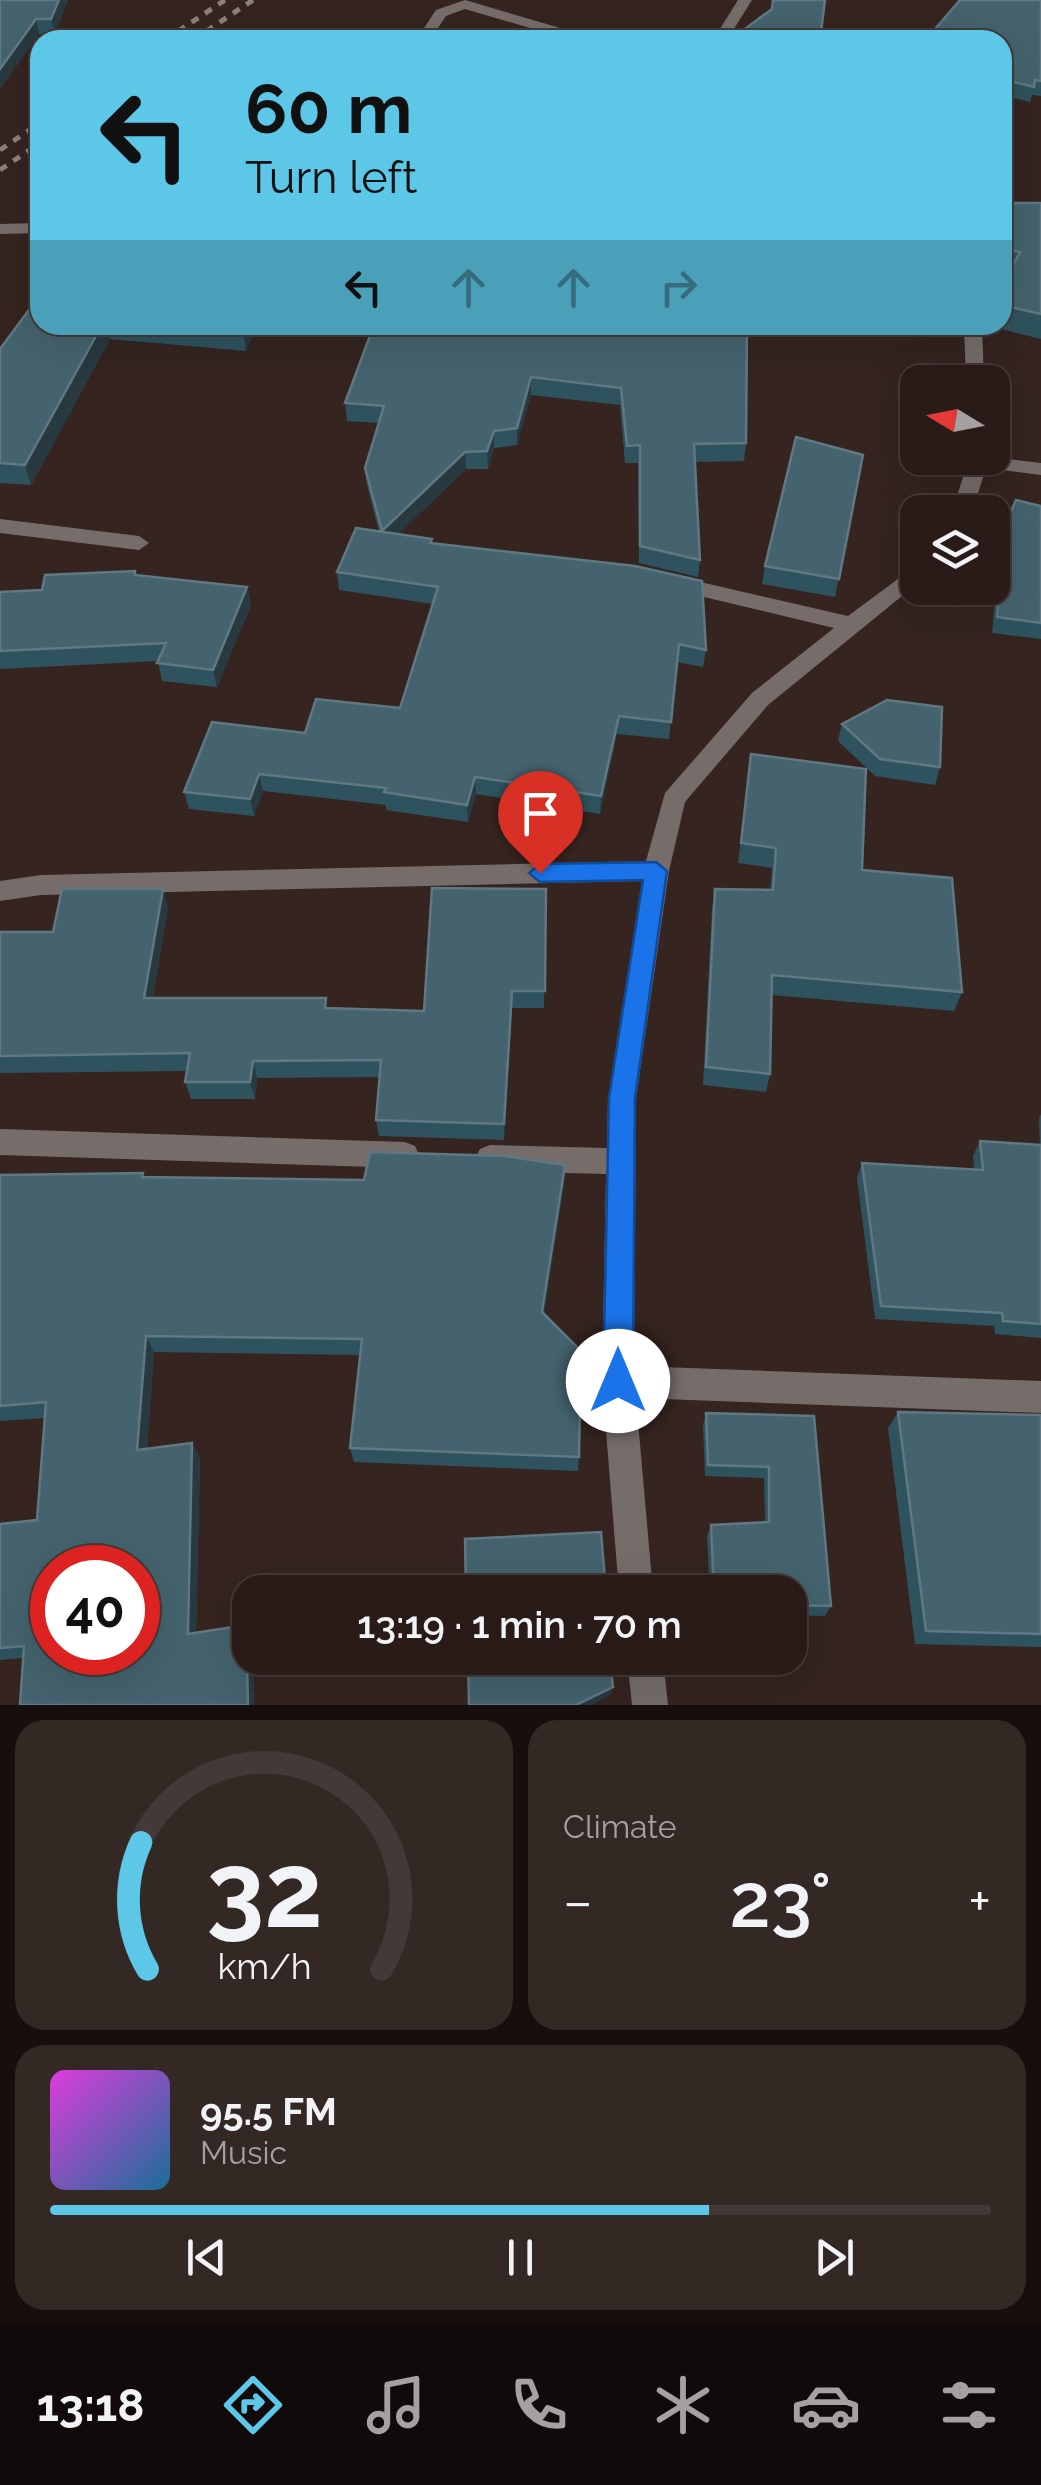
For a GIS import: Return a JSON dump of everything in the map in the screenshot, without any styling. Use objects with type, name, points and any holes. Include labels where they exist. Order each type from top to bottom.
[{"type":"street","points":[[425,0],[442,13]]},
{"type":"street","points":[[726,30],[745,0]]},
{"type":"street","points":[[430,30],[442,13],[464,4],[552,30]]},
{"type":"street","points":[[2,231],[30,229]]},
{"type":"street","points":[[974,335],[975,365]]},
{"type":"street","points":[[1010,464],[1041,469]]},
{"type":"street","points":[[0,526],[139,543]]},
{"type":"street","points":[[644,576],[856,624]]},
{"type":"street","points":[[635,1575],[618,1381],[622,1098],[656,871],[674,799],[760,699],[900,586]]},
{"type":"street","points":[[0,890],[42,885],[656,871]]},
{"type":"street","points":[[0,1142],[620,1161]]},
{"type":"street","points":[[618,1381],[1041,1397]]},
{"type":"street","points":[[646,1675],[650,1705]]},
{"type":"building","points":[[0,0],[59,0],[51,19],[36,19],[0,69]]},
{"type":"building","points":[[773,0],[825,0],[821,30],[744,30],[772,9]]},
{"type":"building","points":[[960,0],[1041,0],[1041,81],[1035,80],[1034,87],[1012,82],[1012,30],[936,28]]},
{"type":"building","points":[[1012,203],[1041,203],[1041,314],[1012,307],[1012,268],[1020,252],[1012,250]]},
{"type":"building","points":[[30,308],[30,335],[96,335],[25,465],[0,463],[0,349]]},
{"type":"building","points":[[370,335],[747,335],[746,443],[694,444],[700,560],[640,546],[640,445],[627,446],[621,388],[531,377],[517,428],[494,431],[487,451],[465,452],[382,531],[365,468],[384,406],[345,403]]},
{"type":"building","points":[[796,437],[863,455],[839,579],[765,566]]},
{"type":"building","points":[[1016,500],[1041,506],[1041,623],[997,617],[998,605],[1010,605],[1010,514]]},
{"type":"building","points":[[356,528],[432,539],[430,543],[635,566],[702,581],[706,650],[679,644],[671,722],[619,716],[601,796],[475,777],[467,805],[384,792],[386,788],[259,774],[250,799],[184,792],[212,722],[305,733],[316,699],[400,708],[438,587],[337,572]]},
{"type":"building","points":[[135,571],[135,575],[247,587],[213,670],[157,663],[166,643],[0,651],[0,592],[42,590],[45,575]]},
{"type":"building","points":[[887,700],[942,707],[940,767],[880,759],[842,724]]},
{"type":"building","points":[[751,754],[866,769],[862,870],[952,878],[962,992],[772,975],[770,1074],[706,1067],[715,889],[773,890],[776,848],[741,843]]},
{"type":"building","points":[[432,888],[546,889],[545,991],[512,991],[504,1124],[376,1120],[381,1060],[253,1061],[250,1082],[185,1082],[190,1053],[0,1056],[0,932],[53,932],[62,889],[163,889],[144,998],[326,998],[325,1008],[424,1011]]},
{"type":"building","points":[[980,1141],[1041,1145],[1041,1324],[1003,1321],[1002,1313],[881,1306],[862,1163],[983,1170]]},
{"type":"building","points":[[370,1152],[505,1156],[565,1165],[542,1312],[581,1351],[579,1457],[350,1448],[362,1339],[146,1336],[137,1450],[192,1443],[188,1634],[232,1627],[232,1675],[247,1675],[248,1705],[20,1705],[24,1646],[0,1648],[0,1524],[37,1520],[46,1402],[0,1406],[0,1175],[143,1173],[142,1177],[364,1180]]},
{"type":"building","points":[[898,1412],[1041,1415],[1041,1634],[926,1631]]},
{"type":"building","points":[[706,1413],[814,1416],[831,1606],[807,1605],[807,1575],[713,1575],[711,1525],[769,1522],[769,1467],[708,1465]]},
{"type":"building","points":[[601,1532],[605,1575],[466,1575],[465,1539]]},
{"type":"building","points":[[468,1675],[612,1675],[613,1687],[576,1705],[469,1705]]},
{"type":"railway","points":[[180,30],[225,0]]},
{"type":"railway","points":[[208,30],[253,0]]},
{"type":"railway","points":[[0,150],[30,130]]},
{"type":"railway","points":[[0,170],[30,150]]},
{"type":"route","points":[[540,873],[656,871],[622,1098],[618,1381]]}]
